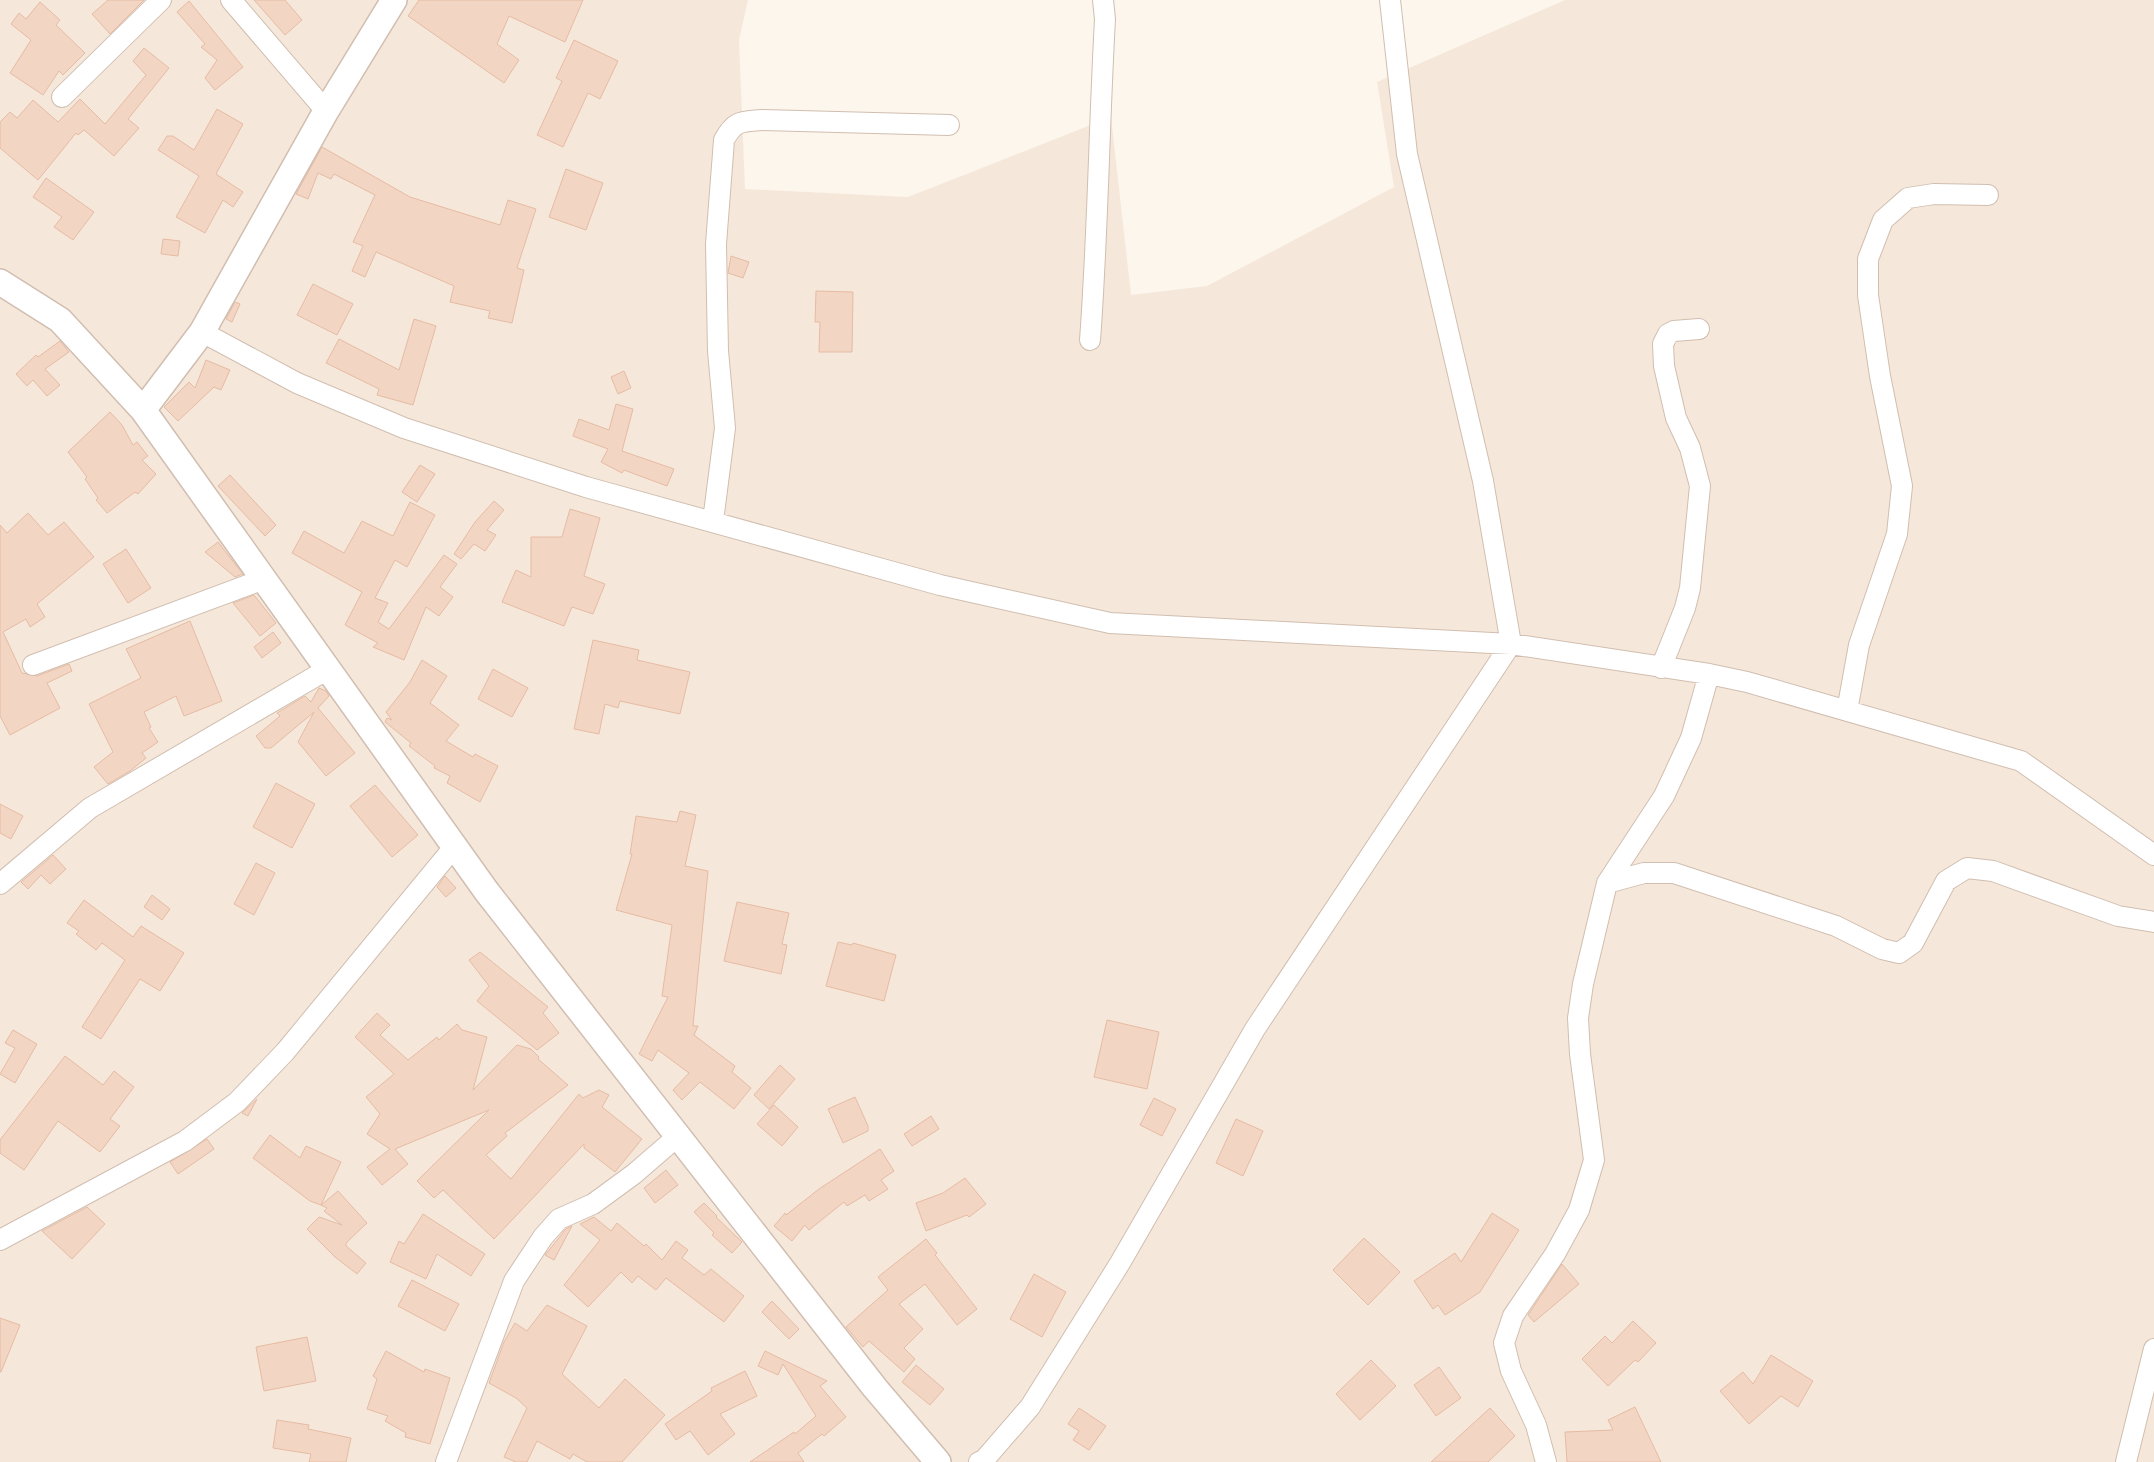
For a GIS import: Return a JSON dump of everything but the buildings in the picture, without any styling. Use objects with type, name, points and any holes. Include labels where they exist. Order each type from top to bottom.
[{"type":"street","points":[[62,96],[161,0]]},
{"type":"street","points":[[231,0],[326,110]]},
{"type":"street","points":[[143,410],[202,332],[326,110],[394,0]]},
{"type":"street","points":[[1090,340],[1095,271],[1098,148],[1105,19],[1103,0]]},
{"type":"street","points":[[980,1462],[984,1460],[1030,1407],[1120,1264],[1254,1029],[1511,644],[1483,481],[1407,154],[1390,0]]},
{"type":"street","points":[[713,522],[725,428],[718,351],[716,244],[724,140],[731,128],[739,122],[762,120],[949,125]]},
{"type":"street","points":[[1847,711],[1858,645],[1897,534],[1902,486],[1880,376],[1868,295],[1868,259],[1882,220],[1908,198],[1934,194],[1988,195]]},
{"type":"street","points":[[0,282],[60,320],[143,410],[454,847],[875,1388],[938,1462]]},
{"type":"street","points":[[1661,668],[1685,608],[1690,588],[1700,486],[1690,448],[1676,418],[1664,366],[1663,344],[1668,334],[1674,331],[1699,329]]},
{"type":"street","points":[[202,332],[296,383],[404,428],[586,487],[940,585],[1110,623],[1511,644],[1709,674],[1747,682],[2021,761],[2154,855]]},
{"type":"street","points":[[33,665],[264,579]]},
{"type":"street","points":[[0,884],[90,808],[328,669]]},
{"type":"street","points":[[1546,1462],[1536,1425],[1511,1371],[1504,1342],[1513,1316],[1555,1254],[1579,1210],[1594,1160],[1580,1054],[1578,1018],[1583,984],[1607,883],[1664,796],[1691,738],[1709,674]]},
{"type":"street","points":[[0,1240],[185,1141],[237,1102],[285,1052],[454,847]]},
{"type":"street","points":[[1607,883],[1644,873],[1674,873],[1836,926],[1882,948],[1899,953],[1913,943],[1946,881],[1967,868],[1994,871],[2118,916],[2154,922]]},
{"type":"street","points":[[446,1462],[514,1282],[543,1237],[559,1219],[593,1204],[634,1174],[678,1136]]},
{"type":"street","points":[[2126,1462],[2154,1349]]},
{"type":"shaded area","points":[[0,0],[748,0],[739,40],[745,189],[908,197],[1111,117],[1131,295],[1207,286],[1394,187],[1377,82],[1565,0],[2154,0],[2154,1462],[0,1462]]}]
